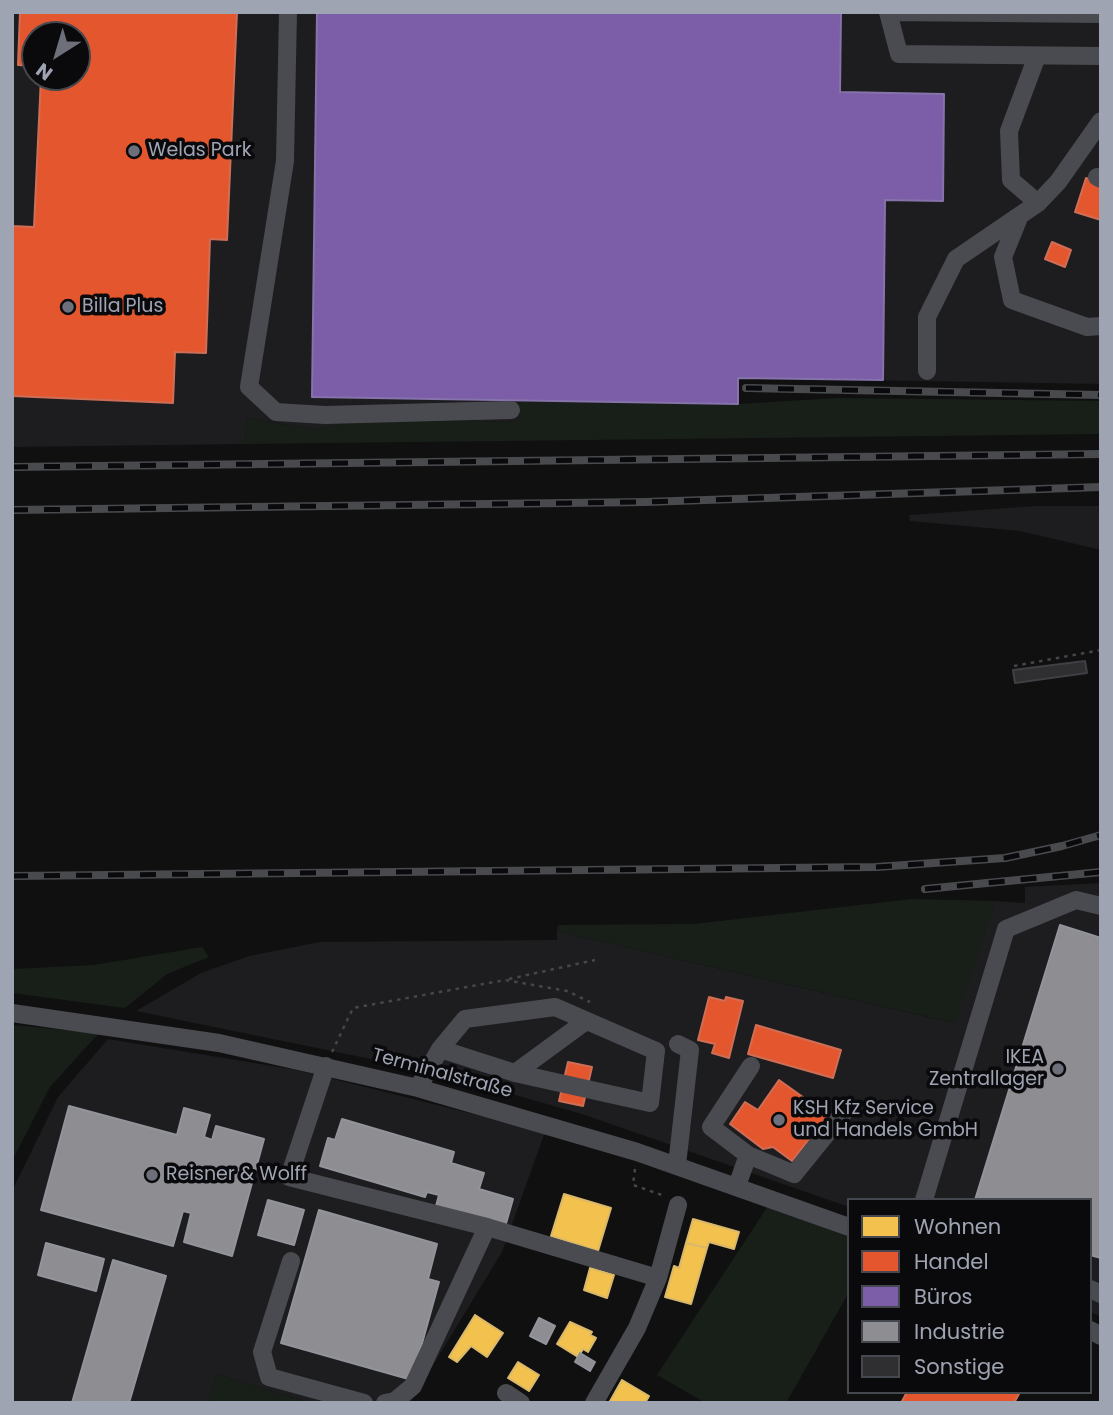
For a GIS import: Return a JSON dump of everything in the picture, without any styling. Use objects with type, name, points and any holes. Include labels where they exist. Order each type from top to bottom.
[{"type":"street","points":[[288,12],[285,162],[249,387],[276,412],[325,415],[511,410]]},
{"type":"street","points":[[1101,14],[888,12],[899,54],[1101,56]]},
{"type":"street","points":[[1037,56],[1009,131],[1011,180],[1038,203]]},
{"type":"street","points":[[927,371],[927,317],[957,259],[1038,203],[1058,182],[1101,121]]},
{"type":"street","points":[[1017,219],[1003,257],[1012,300],[1087,327],[1101,326]]},
{"type":"street","points":[[925,1198],[1006,929],[1076,900],[1101,906]]},
{"type":"street","points":[[418,1088],[440,1049],[465,1018],[555,1007],[656,1051],[650,1103],[515,1073],[440,1049]]},
{"type":"street","name":"Terminalstraße","points":[[12,1013],[219,1043],[418,1088],[637,1152],[847,1226]]},
{"type":"street","points":[[515,1073],[586,1021]]},
{"type":"street","points":[[677,1165],[690,1050],[678,1044]]},
{"type":"street","points":[[326,1066],[289,1177],[486,1227],[658,1278]]},
{"type":"street","points":[[751,1066],[711,1127],[748,1155],[794,1174],[845,1111]]},
{"type":"street","points":[[737,1186],[748,1155]]},
{"type":"street","points":[[594,1403],[637,1328],[658,1278],[678,1205]]},
{"type":"street","points":[[385,1403],[395,1401],[413,1386],[486,1227]]},
{"type":"street","points":[[291,1261],[262,1352],[269,1377],[364,1403]]},
{"type":"path","points":[[1013,666],[1101,650]]},
{"type":"path","points":[[505,980],[595,960]]},
{"type":"path","points":[[637,1152],[633,1185],[667,1196],[678,1205]]},
{"type":"shaded area","points":[[12,12],[1101,12],[1101,384],[739,378],[738,404],[519,401],[518,422],[362,418],[318,430],[247,418],[244,444],[12,447]]},
{"type":"shaded area","points":[[837,398],[1101,401],[1101,434],[244,444],[247,418],[318,430],[362,418],[517,422],[519,401],[738,404]]},
{"type":"shaded area","points":[[1036,506],[1101,506],[1101,550],[1020,531],[910,521],[909,515]]},
{"type":"shaded area","points":[[1101,883],[1101,1317],[1092,1313],[1092,1198],[847,1198],[847,1206],[585,1115],[439,1073],[136,1011],[201,973],[249,956],[320,942],[557,940],[557,931],[954,1023],[995,901],[1025,903],[1025,887]]},
{"type":"shaded area","points":[[912,899],[995,901],[955,1023],[557,931],[558,925],[694,924]]},
{"type":"shaded area","points":[[202,947],[209,957],[167,974],[125,1008],[12,993],[12,969],[94,965]]},
{"type":"shaded area","points":[[12,1025],[99,1033],[50,1087],[12,1161]]},
{"type":"shaded area","points":[[108,1039],[297,1070],[545,1132],[502,1252],[410,1403],[311,1403],[217,1374],[208,1403],[12,1403],[12,1191],[58,1097]]},
{"type":"shaded area","points":[[768,1206],[847,1236],[847,1296],[786,1403],[706,1403],[657,1375]]},
{"type":"shaded area","points":[[217,1374],[311,1403],[208,1403]]},
{"type":"building: Wohnen","points":[[564,1194],[611,1208],[598,1251],[551,1236]]},
{"type":"building: Wohnen","points":[[693,1219],[739,1232],[734,1249],[709,1242],[707,1248],[686,1243]]},
{"type":"building: Wohnen","points":[[686,1243],[707,1248],[691,1304],[665,1297],[674,1266],[679,1268]]},
{"type":"building: Wohnen","points":[[590,1268],[614,1275],[607,1298],[584,1290]]},
{"type":"building: Wohnen","points":[[475,1315],[503,1333],[487,1357],[471,1346],[457,1362],[449,1357]]},
{"type":"building: Wohnen","points":[[570,1322],[592,1332],[590,1335],[596,1338],[588,1352],[583,1349],[578,1357],[557,1344]]},
{"type":"building: Wohnen","points":[[518,1362],[539,1375],[529,1391],[508,1378]]},
{"type":"building: Wohnen","points":[[622,1380],[649,1396],[645,1403],[609,1403]]},
{"type":"building: Handel","name":"Welas Park","points":[[20,12],[237,12],[227,240],[210,239],[206,353],[175,352],[173,403],[12,396],[12,226],[34,227],[40,91],[91,91],[91,21],[21,21],[21,65],[18,65]]},
{"type":"building: Handel","points":[[1086,178],[1101,183],[1101,220],[1075,212]]},
{"type":"building: Handel","points":[[1052,242],[1071,250],[1065,267],[1045,259]]},
{"type":"building: Handel","points":[[709,997],[725,1001],[726,997],[743,1001],[729,1058],[712,1053],[715,1044],[698,1040]]},
{"type":"building: Handel","points":[[756,1025],[841,1050],[833,1078],[748,1054]]},
{"type":"building: Handel","points":[[568,1062],[592,1067],[583,1106],[559,1101]]},
{"type":"building: Handel","name":"KSH Kfz Service und Handels GmbH","points":[[779,1080],[828,1115],[792,1161],[773,1147],[763,1149],[730,1124],[745,1102],[758,1110]]},
{"type":"building: Handel","points":[[906,1394],[1019,1394],[1014,1403],[901,1403]]},
{"type":"building: Büros","points":[[317,12],[841,12],[840,92],[944,94],[943,201],[885,200],[883,380],[738,378],[738,404],[312,397]]},
{"type":"building: Industrie","name":"IKEA Zentrallager","points":[[1060,925],[1101,938],[1101,1258],[1092,1256],[1092,1198],[976,1198]]},
{"type":"building: Industrie","name":"Reisner & Wolff","points":[[69,1106],[177,1135],[184,1108],[210,1115],[204,1137],[212,1140],[216,1126],[264,1139],[232,1256],[184,1242],[191,1213],[183,1211],[173,1246],[41,1210]]},
{"type":"building: Industrie","name":"Reisner & Wolff","points":[[342,1119],[454,1152],[451,1163],[484,1173],[479,1189],[513,1199],[505,1227],[436,1206],[439,1195],[427,1192],[425,1197],[320,1166],[328,1138],[335,1140]]},
{"type":"building: Industrie","points":[[268,1200],[304,1210],[294,1245],[258,1235]]},
{"type":"building: Industrie","points":[[319,1210],[437,1244],[428,1279],[439,1282],[412,1380],[281,1343]]},
{"type":"building: Industrie","points":[[46,1243],[104,1259],[96,1291],[38,1275]]},
{"type":"building: Industrie","points":[[113,1260],[166,1276],[129,1403],[72,1403]]},
{"type":"building: Industrie","points":[[539,1318],[555,1326],[546,1344],[530,1336]]},
{"type":"building: Industrie","points":[[580,1353],[595,1362],[590,1371],[575,1362]]},
{"type":"building: Sonstige","points":[[1085,661],[1087,673],[1015,683],[1013,670]]},
{"type":"railway","points":[[746,388],[1101,395]]},
{"type":"railway","points":[[12,467],[1101,454]]},
{"type":"railway","points":[[12,510],[645,502],[1101,487]]},
{"type":"railway","points":[[12,876],[876,867],[1005,858],[1101,835]]},
{"type":"railway","points":[[925,889],[1101,872]]},
{"type":"place","name":"Welas Park","points":[[134,151]]},
{"type":"place","name":"Billa Plus","points":[[68,307]]},
{"type":"place","name":"IKEA Zentrallager","points":[[1058,1069]]},
{"type":"place","name":"KSH Kfz Service und Handels GmbH","points":[[779,1120]]},
{"type":"place","name":"Reisner & Wolff","points":[[152,1175]]}]
